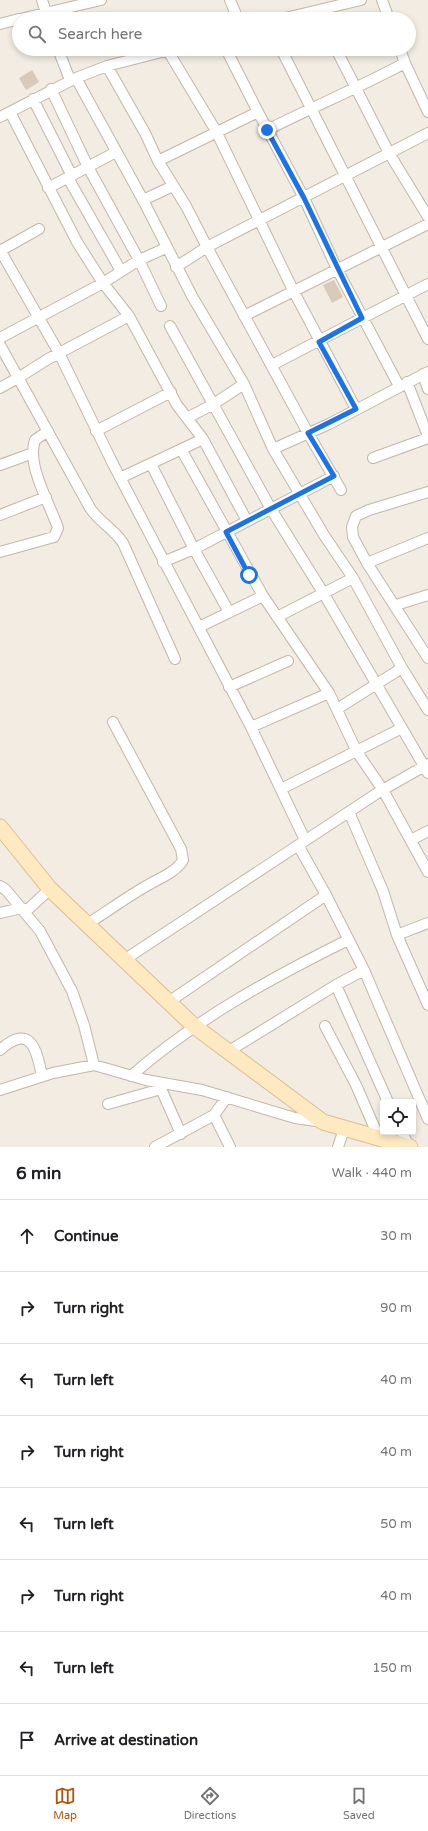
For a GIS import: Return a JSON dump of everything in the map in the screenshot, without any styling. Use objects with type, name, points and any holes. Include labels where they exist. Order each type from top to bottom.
[{"type":"main road","points":[[0,827],[50,889],[86,925],[170,1001],[194,1026],[323,1122],[410,1147]]},
{"type":"street","points":[[42,0],[45,12]]},
{"type":"street","points":[[60,12],[101,0]]},
{"type":"street","points":[[230,0],[235,12]]},
{"type":"street","points":[[323,12],[361,0]]},
{"type":"street","points":[[382,0],[386,12]]},
{"type":"street","points":[[0,24],[12,21]]},
{"type":"street","points":[[62,56],[73,79],[143,200],[176,267],[244,384],[273,449],[353,578],[402,668],[428,710]]},
{"type":"street","points":[[0,117],[51,89],[73,79],[107,66],[147,56]]},
{"type":"street","points":[[174,56],[216,132],[319,342],[356,409]]},
{"type":"street","points":[[230,56],[304,198],[362,318],[403,384],[428,437],[373,458]]},
{"type":"street","points":[[285,56],[428,339]]},
{"type":"street","points":[[340,56],[389,153],[428,217]]},
{"type":"street","points":[[402,56],[428,112]]},
{"type":"street","points":[[267,130],[311,108],[357,88],[405,63]]},
{"type":"street","points":[[107,66],[145,133],[158,161],[186,206],[244,316],[341,490]]},
{"type":"street","points":[[51,89],[88,167],[139,260],[161,306]]},
{"type":"street","points":[[33,99],[70,177],[121,271]]},
{"type":"street","points":[[10,112],[48,188],[78,242],[103,283],[129,316],[170,392],[203,439],[248,521]]},
{"type":"street","points":[[158,161],[258,112]]},
{"type":"street","points":[[176,267],[258,220],[304,198],[428,133]]},
{"type":"street","points":[[48,188],[116,152]]},
{"type":"street","points":[[143,200],[173,186]]},
{"type":"street","points":[[244,316],[428,224]]},
{"type":"street","points":[[39,229],[0,250],[59,353],[96,432],[199,627],[229,688],[251,727],[281,789],[302,842],[326,895],[364,970],[428,1119]]},
{"type":"street","points":[[0,338],[103,283],[139,260],[166,248]]},
{"type":"street","points":[[272,365],[319,342],[428,284]]},
{"type":"street","points":[[0,388],[59,353],[129,316]]},
{"type":"street","points":[[124,960],[348,812],[383,790],[427,768],[324,594],[271,509],[212,405],[170,326]]},
{"type":"street","points":[[0,345],[90,508],[94,514],[116,532],[123,543],[175,659]]},
{"type":"street","points":[[273,449],[308,433],[425,373],[428,389]]},
{"type":"street","points":[[187,418],[212,405],[244,384]]},
{"type":"street","points":[[96,432],[170,392]]},
{"type":"street","points":[[0,552],[54,537],[58,528],[36,474],[33,453],[35,440],[48,431]]},
{"type":"street","points":[[120,478],[203,439]]},
{"type":"street","points":[[181,449],[263,596],[328,693],[357,752],[383,790],[428,872]]},
{"type":"street","points":[[0,466],[33,453]]},
{"type":"street","points":[[151,464],[194,549],[229,612]]},
{"type":"street","points":[[164,562],[194,549],[334,476]]},
{"type":"street","points":[[428,492],[369,510],[356,516],[352,527],[353,537],[367,562],[396,605],[428,658]]},
{"type":"street","points":[[0,515],[46,497]]},
{"type":"street","points":[[367,562],[428,538]]},
{"type":"street","points":[[277,617],[353,578]]},
{"type":"street","points":[[396,605],[428,595]]},
{"type":"street","points":[[199,627],[263,596]]},
{"type":"street","points":[[229,688],[288,661]]},
{"type":"street","points":[[337,709],[402,668]]},
{"type":"street","points":[[251,727],[328,693]]},
{"type":"street","points":[[86,925],[142,888],[173,870],[180,865],[183,860],[181,849],[113,722]]},
{"type":"street","points":[[281,789],[321,767],[357,752],[402,728]]},
{"type":"street","points":[[348,812],[383,891],[397,935],[428,1005]]},
{"type":"street","points":[[411,840],[428,831]]},
{"type":"street","points":[[0,886],[23,910],[40,931],[72,991],[84,1025],[94,1065]]},
{"type":"street","points":[[0,913],[23,910],[50,889]]},
{"type":"street","points":[[170,1001],[326,895]]},
{"type":"street","points":[[397,935],[428,923]]},
{"type":"street","points":[[131,1076],[160,1050],[194,1026],[266,982],[348,940]]},
{"type":"street","points":[[229,1051],[336,985],[364,970]]},
{"type":"street","points":[[336,985],[387,1099]]},
{"type":"street","points":[[325,1026],[356,1086],[380,1138]]},
{"type":"street","points":[[0,1050],[6,1045],[15,1041],[23,1039],[29,1041],[34,1045],[37,1051],[42,1076]]},
{"type":"street","points":[[0,1090],[42,1076],[94,1065],[159,1085],[202,1090],[295,1118],[323,1122]]},
{"type":"street","points":[[108,1104],[159,1085]]},
{"type":"street","points":[[159,1085],[181,1134]]},
{"type":"street","points":[[155,1147],[214,1115],[226,1097]]},
{"type":"street","points":[[214,1115],[230,1147]]},
{"type":"street","points":[[338,1147],[344,1129]]},
{"type":"street","points":[[404,1135],[410,1147]]},
{"type":"building","points":[[32,70],[39,82],[26,90],[19,78]]},
{"type":"building","points":[[334,280],[343,297],[332,303],[323,285]]},
{"type":"route","points":[[249,575],[226,532],[334,476],[308,433],[329,424],[356,409],[319,342],[362,318],[304,198],[267,130]]}]
